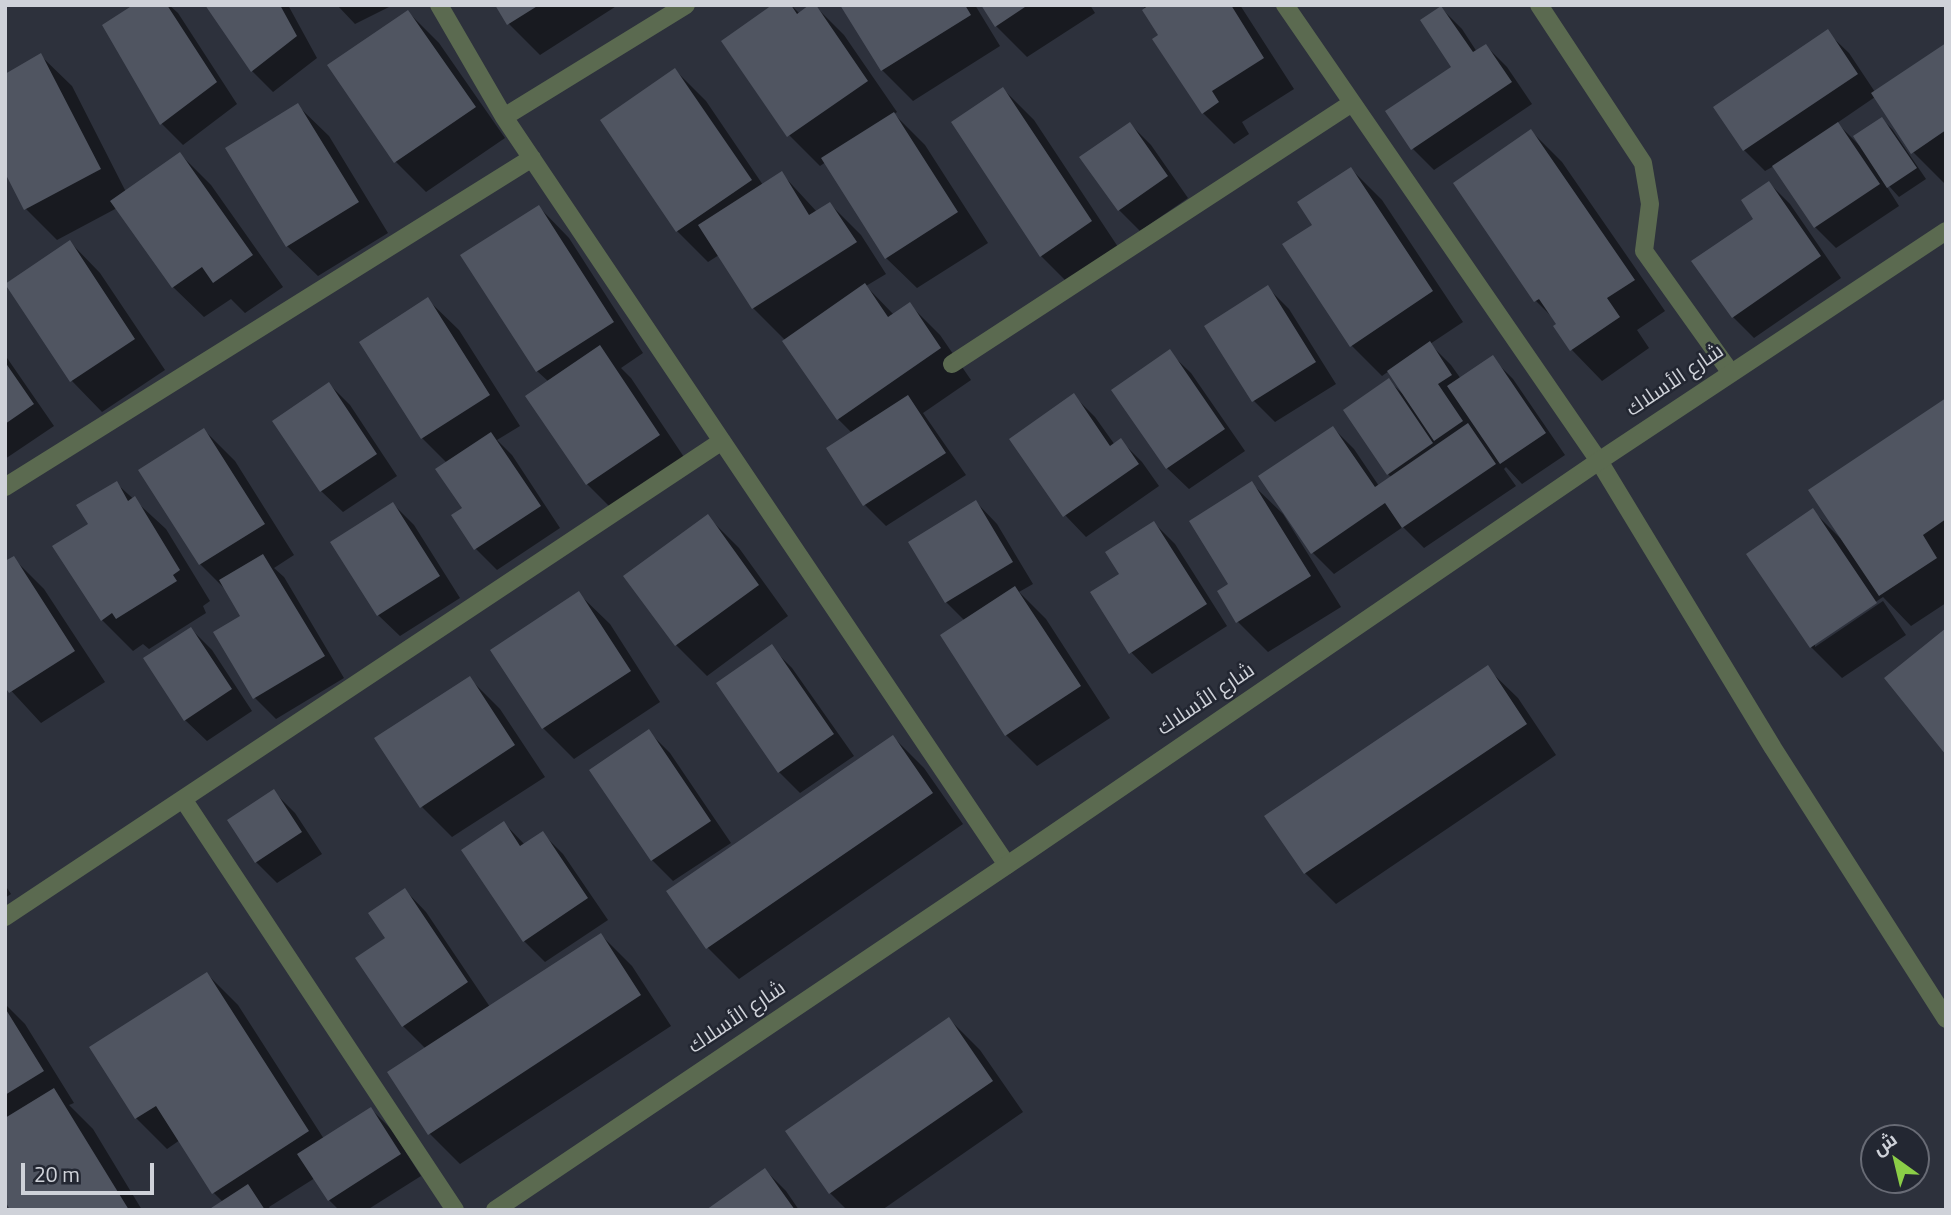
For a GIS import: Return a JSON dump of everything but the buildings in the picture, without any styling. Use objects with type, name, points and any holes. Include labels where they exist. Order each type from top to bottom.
[{"type":"street","points":[[439,5],[504,117],[1007,865]]},
{"type":"street","points":[[504,117],[686,5]]},
{"type":"street","points":[[1285,5],[1599,461],[1773,748],[1946,1019]]},
{"type":"street","points":[[1539,5],[1643,163],[1650,204],[1644,251],[1731,373]]},
{"type":"street","points":[[952,364],[1352,103]]},
{"type":"street","points":[[5,487],[532,158]]},
{"type":"street","name":"شارع الأسلاك","points":[[495,1210],[1599,461],[1946,231]]},
{"type":"street","points":[[5,917],[722,441]]},
{"type":"street","points":[[183,799],[455,1210]]}]
